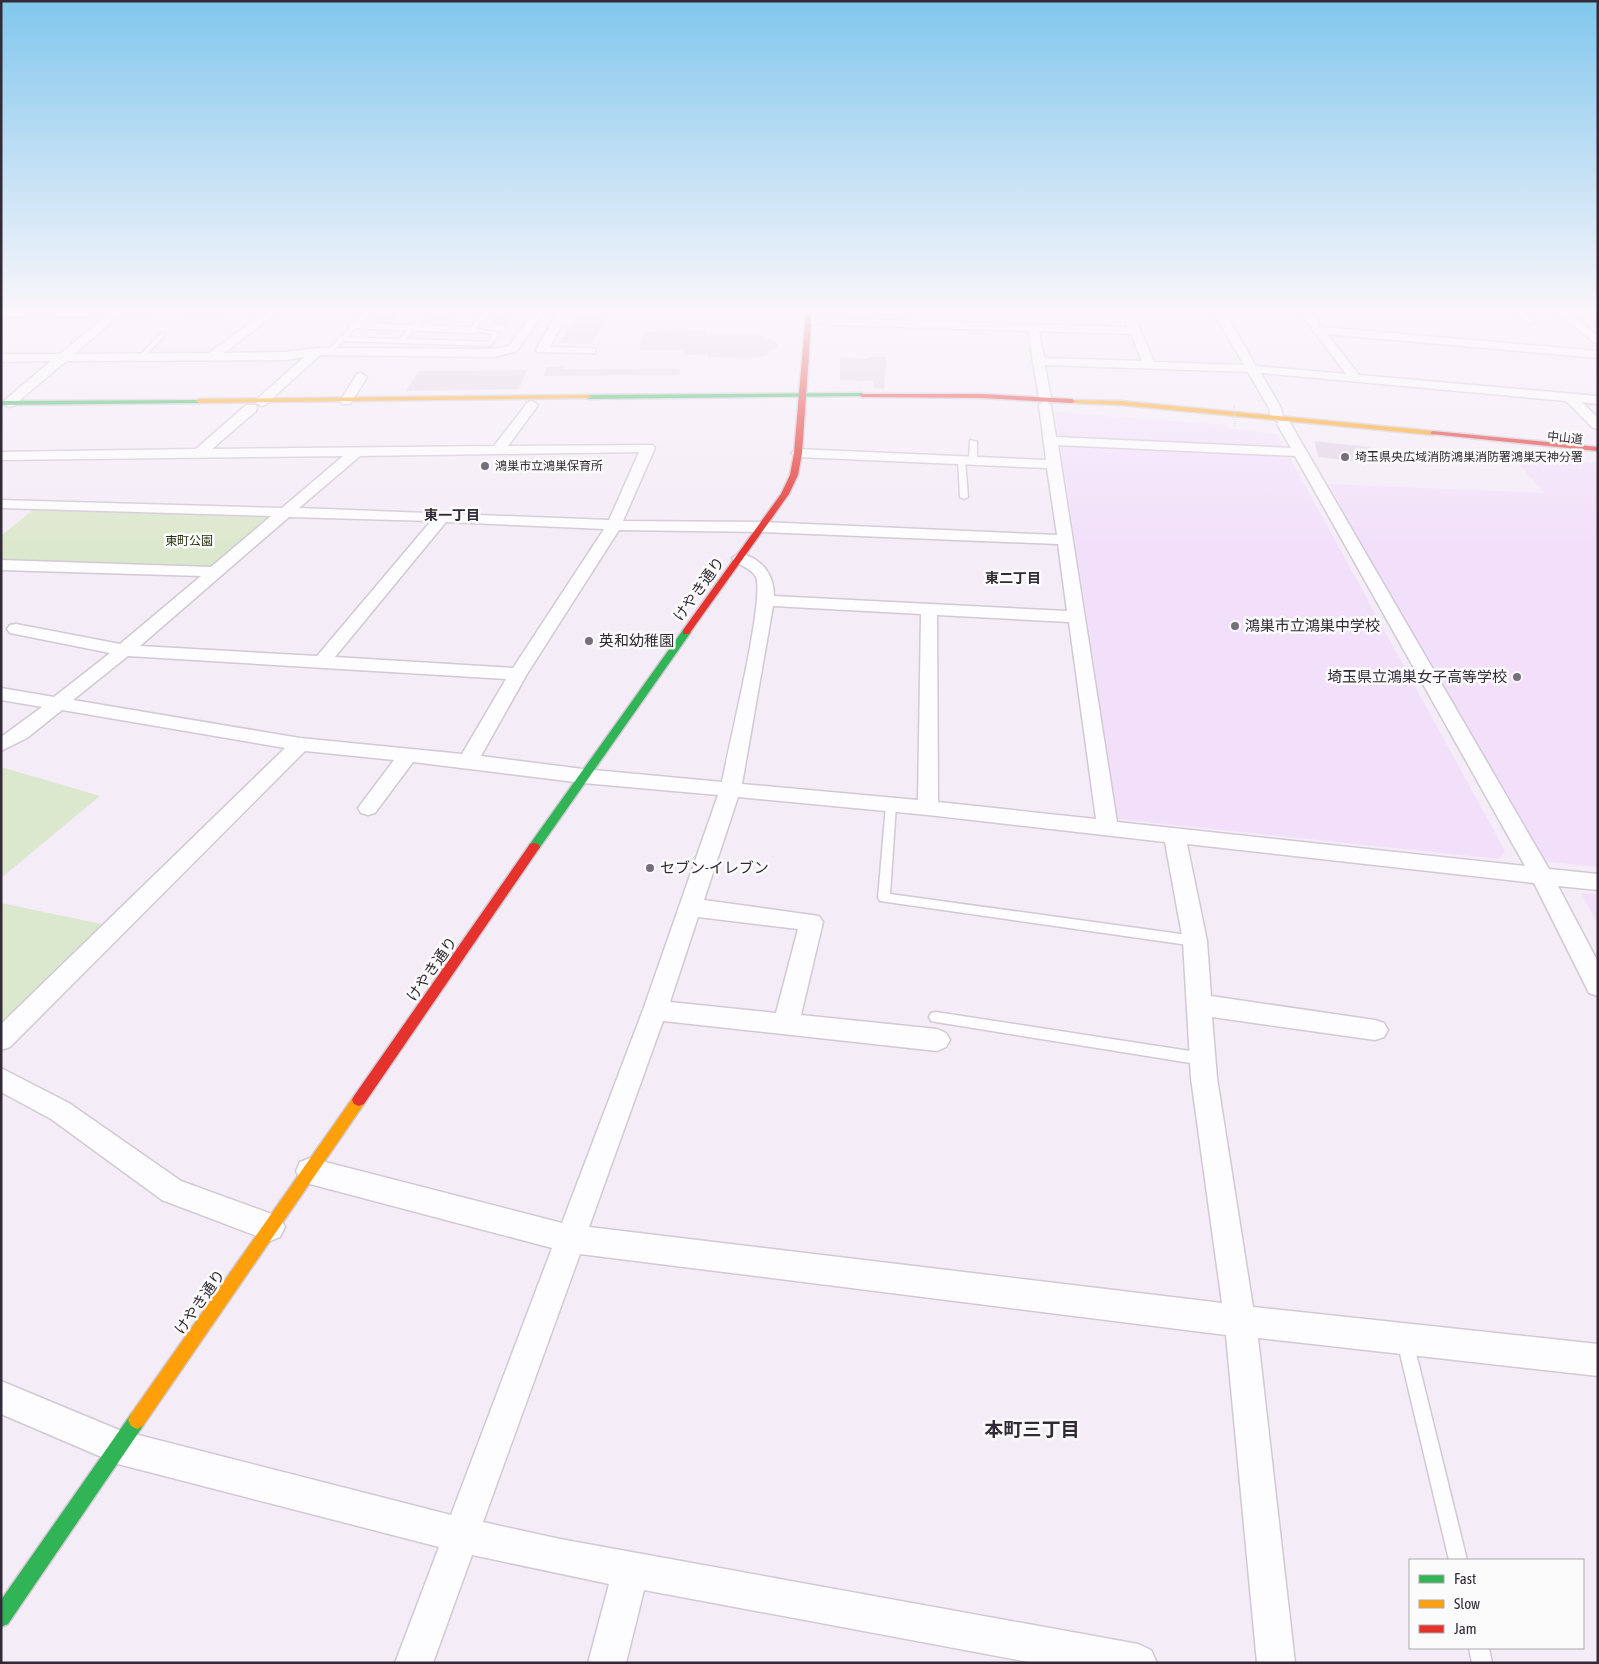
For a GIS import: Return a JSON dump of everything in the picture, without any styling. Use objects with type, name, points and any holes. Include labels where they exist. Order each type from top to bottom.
[{"type":"main road","name":"けやき通り","points":[[1,1617],[583,776],[785,494],[794,475],[798,453],[802,389]]},
{"type":"main road","name":"中山道","points":[[4,406],[532,404],[908,394],[1045,402],[1598,448]]},
{"type":"main road","name":"中山道","points":[[256,405],[346,401],[801,398]]},
{"type":"main road","name":"中山道","points":[[1280,421],[1598,456]]},
{"type":"street","points":[[4,406],[25,389]]},
{"type":"street","points":[[199,454],[274,389]]},
{"type":"street","points":[[346,401],[354,389]]},
{"type":"street","points":[[1043,389],[1108,829]]},
{"type":"street","points":[[1264,389],[1280,421],[1543,878],[1598,986]]},
{"type":"street","points":[[1472,389],[1598,400]]},
{"type":"street","points":[[1571,389],[1574,398],[1598,425]]},
{"type":"street","points":[[498,450],[532,404]]},
{"type":"street","points":[[1050,441],[1298,452]]},
{"type":"street","points":[[1,456],[648,448],[614,525],[518,674],[468,760]]},
{"type":"street","points":[[1,745],[20,734],[124,650],[356,452]]},
{"type":"street","points":[[798,453],[1053,464]]},
{"type":"street","points":[[1,465],[18,456]]},
{"type":"street","points":[[1,504],[442,517],[614,525],[762,527],[1065,540]]},
{"type":"street","points":[[322,662],[442,517]]},
{"type":"street","points":[[414,1663],[655,1010],[730,791],[765,601],[765,581],[757,566],[740,558]]},
{"type":"street","points":[[1,565],[214,572]]},
{"type":"street","points":[[765,601],[1076,617]]},
{"type":"street","points":[[928,808],[929,610]]},
{"type":"street","points":[[16,629],[124,650],[518,674]]},
{"type":"street","points":[[1,694],[300,744],[468,760],[583,776],[730,791],[928,808],[1543,878],[1598,882]]},
{"type":"street","points":[[1,1040],[300,744]]},
{"type":"street","points":[[368,808],[408,755]]},
{"type":"street","points":[[1175,837],[1195,941],[1201,1005],[1203,1059],[1240,1320],[1276,1663]]},
{"type":"street","points":[[690,907],[811,922],[786,1024]]},
{"type":"street","points":[[1201,1005],[1375,1030]]},
{"type":"street","points":[[655,1010],[786,1024],[937,1029]]},
{"type":"street","points":[[2,1081],[60,1111],[172,1191],[270,1227]]},
{"type":"street","points":[[310,1171],[570,1239],[1240,1320],[1598,1360]]},
{"type":"street","points":[[1,1397],[118,1447],[460,1535],[631,1570],[1138,1663]]},
{"type":"street","points":[[607,1663],[631,1570]]},
{"type":"lane","points":[[964,497],[967,460],[973,442]]},
{"type":"lane","points":[[891,805],[884,898],[1195,941]]},
{"type":"lane","points":[[937,1029],[1203,1059]]},
{"type":"lane","points":[[1404,1337],[1458,1559]]},
{"type":"lane","points":[[1479,1649],[1482,1663]]},
{"type":"path","points":[[1234,406],[1235,426]]},
{"type":"shaded area","name":"鴻巣市立鴻巣中学校","points":[[1055,412],[1225,425],[1230,429],[1277,434],[1505,851],[1499,859],[1118,819]]},
{"type":"shaded area","name":"埼玉県立鴻巣女子高等学校","points":[[1510,454],[1598,463],[1598,867],[1541,861],[1328,484],[1544,493]]},
{"type":"shaded area","points":[[1581,893],[1598,894],[1598,925]]},
{"type":"green space","name":"東町公園","points":[[33,510],[268,517],[271,522],[214,566],[205,569],[1,559],[1,536]]},
{"type":"green space","points":[[1,767],[100,796],[1,878]]},
{"type":"green space","points":[[1,903],[111,926],[1,1039]]},
{"type":"building","points":[[407,389],[519,389],[519,389],[406,391]]},
{"type":"building","points":[[1315,441],[1369,447],[1373,463],[1318,457]]},
{"type":"traffic: fast","points":[[588,397],[862,395]]},
{"type":"traffic: fast","points":[[1,403],[199,401]]},
{"type":"traffic: fast","points":[[534,847],[686,632]]},
{"type":"traffic: fast","points":[[1,1617],[137,1420]]},
{"type":"traffic: slow","points":[[199,401],[588,397]]},
{"type":"traffic: slow","points":[[1072,401],[1121,403],[1433,433]]},
{"type":"traffic: slow","points":[[137,1420],[359,1100]]},
{"type":"traffic: jam","points":[[686,632],[785,494],[794,475],[798,453],[803,389]]},
{"type":"traffic: jam","points":[[862,395],[982,396],[1072,401]]},
{"type":"traffic: jam","points":[[1433,433],[1598,449]]},
{"type":"traffic: jam","points":[[359,1100],[534,847]]},
{"type":"place","name":"埼玉県央広域消防鴻巣消防署鴻巣天神分署","points":[[1345,457]]},
{"type":"place","name":"鴻巣市立鴻巣保育所","points":[[485,466]]},
{"type":"place","name":"鴻巣市立鴻巣中学校","points":[[1235,626]]},
{"type":"place","name":"英和幼稚園","points":[[589,641]]},
{"type":"place","name":"埼玉県立鴻巣女子高等学校","points":[[1517,677]]},
{"type":"place","name":"セブン-イレブン","points":[[650,868]]},
{"type":"district","name":"東一丁目","points":[[452,515]]},
{"type":"district","name":"東二丁目","points":[[1013,578]]},
{"type":"district","name":"本町三丁目","points":[[1032,1429]]}]
